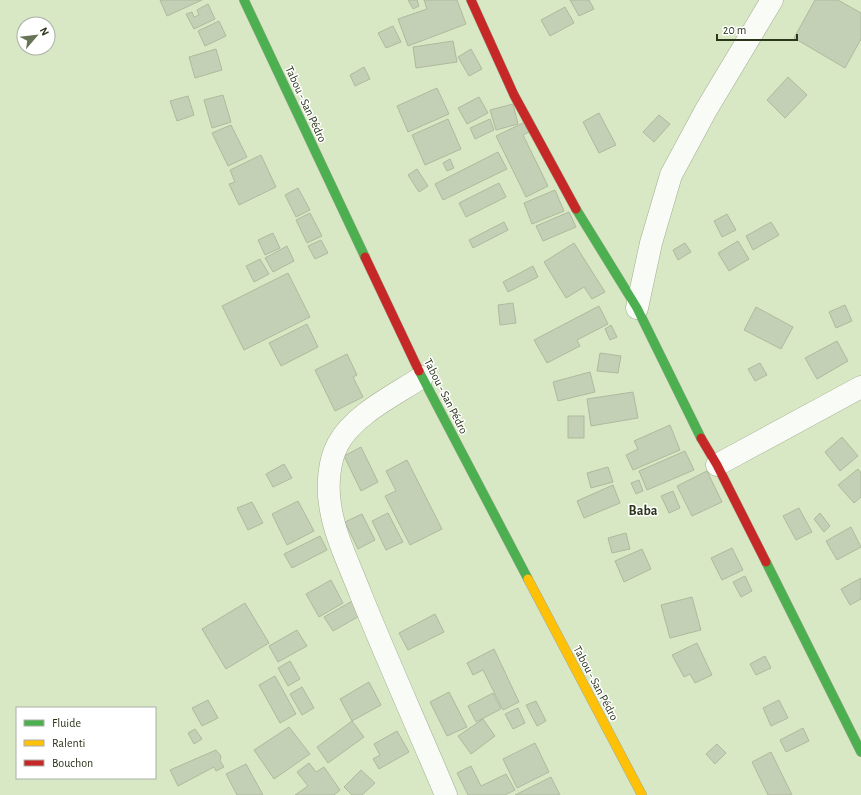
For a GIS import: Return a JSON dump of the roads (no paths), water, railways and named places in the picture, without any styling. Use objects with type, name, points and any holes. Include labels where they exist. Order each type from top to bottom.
[{"type":"main road","name":"Tabou - San Pédro","points":[[244,0],[422,377],[642,795]]},
{"type":"main road","points":[[471,0],[482,27],[529,123],[585,226],[637,308],[699,435],[717,465],[861,752]]},
{"type":"street","points":[[637,308],[651,243],[671,175],[706,110],[772,0]]},
{"type":"street","points":[[422,377],[348,428],[337,445],[332,460],[329,484],[330,504],[341,543],[368,613],[446,795]]},
{"type":"street","points":[[717,465],[861,387]]},
{"type":"district","name":"Baba","points":[[643,510]]}]
